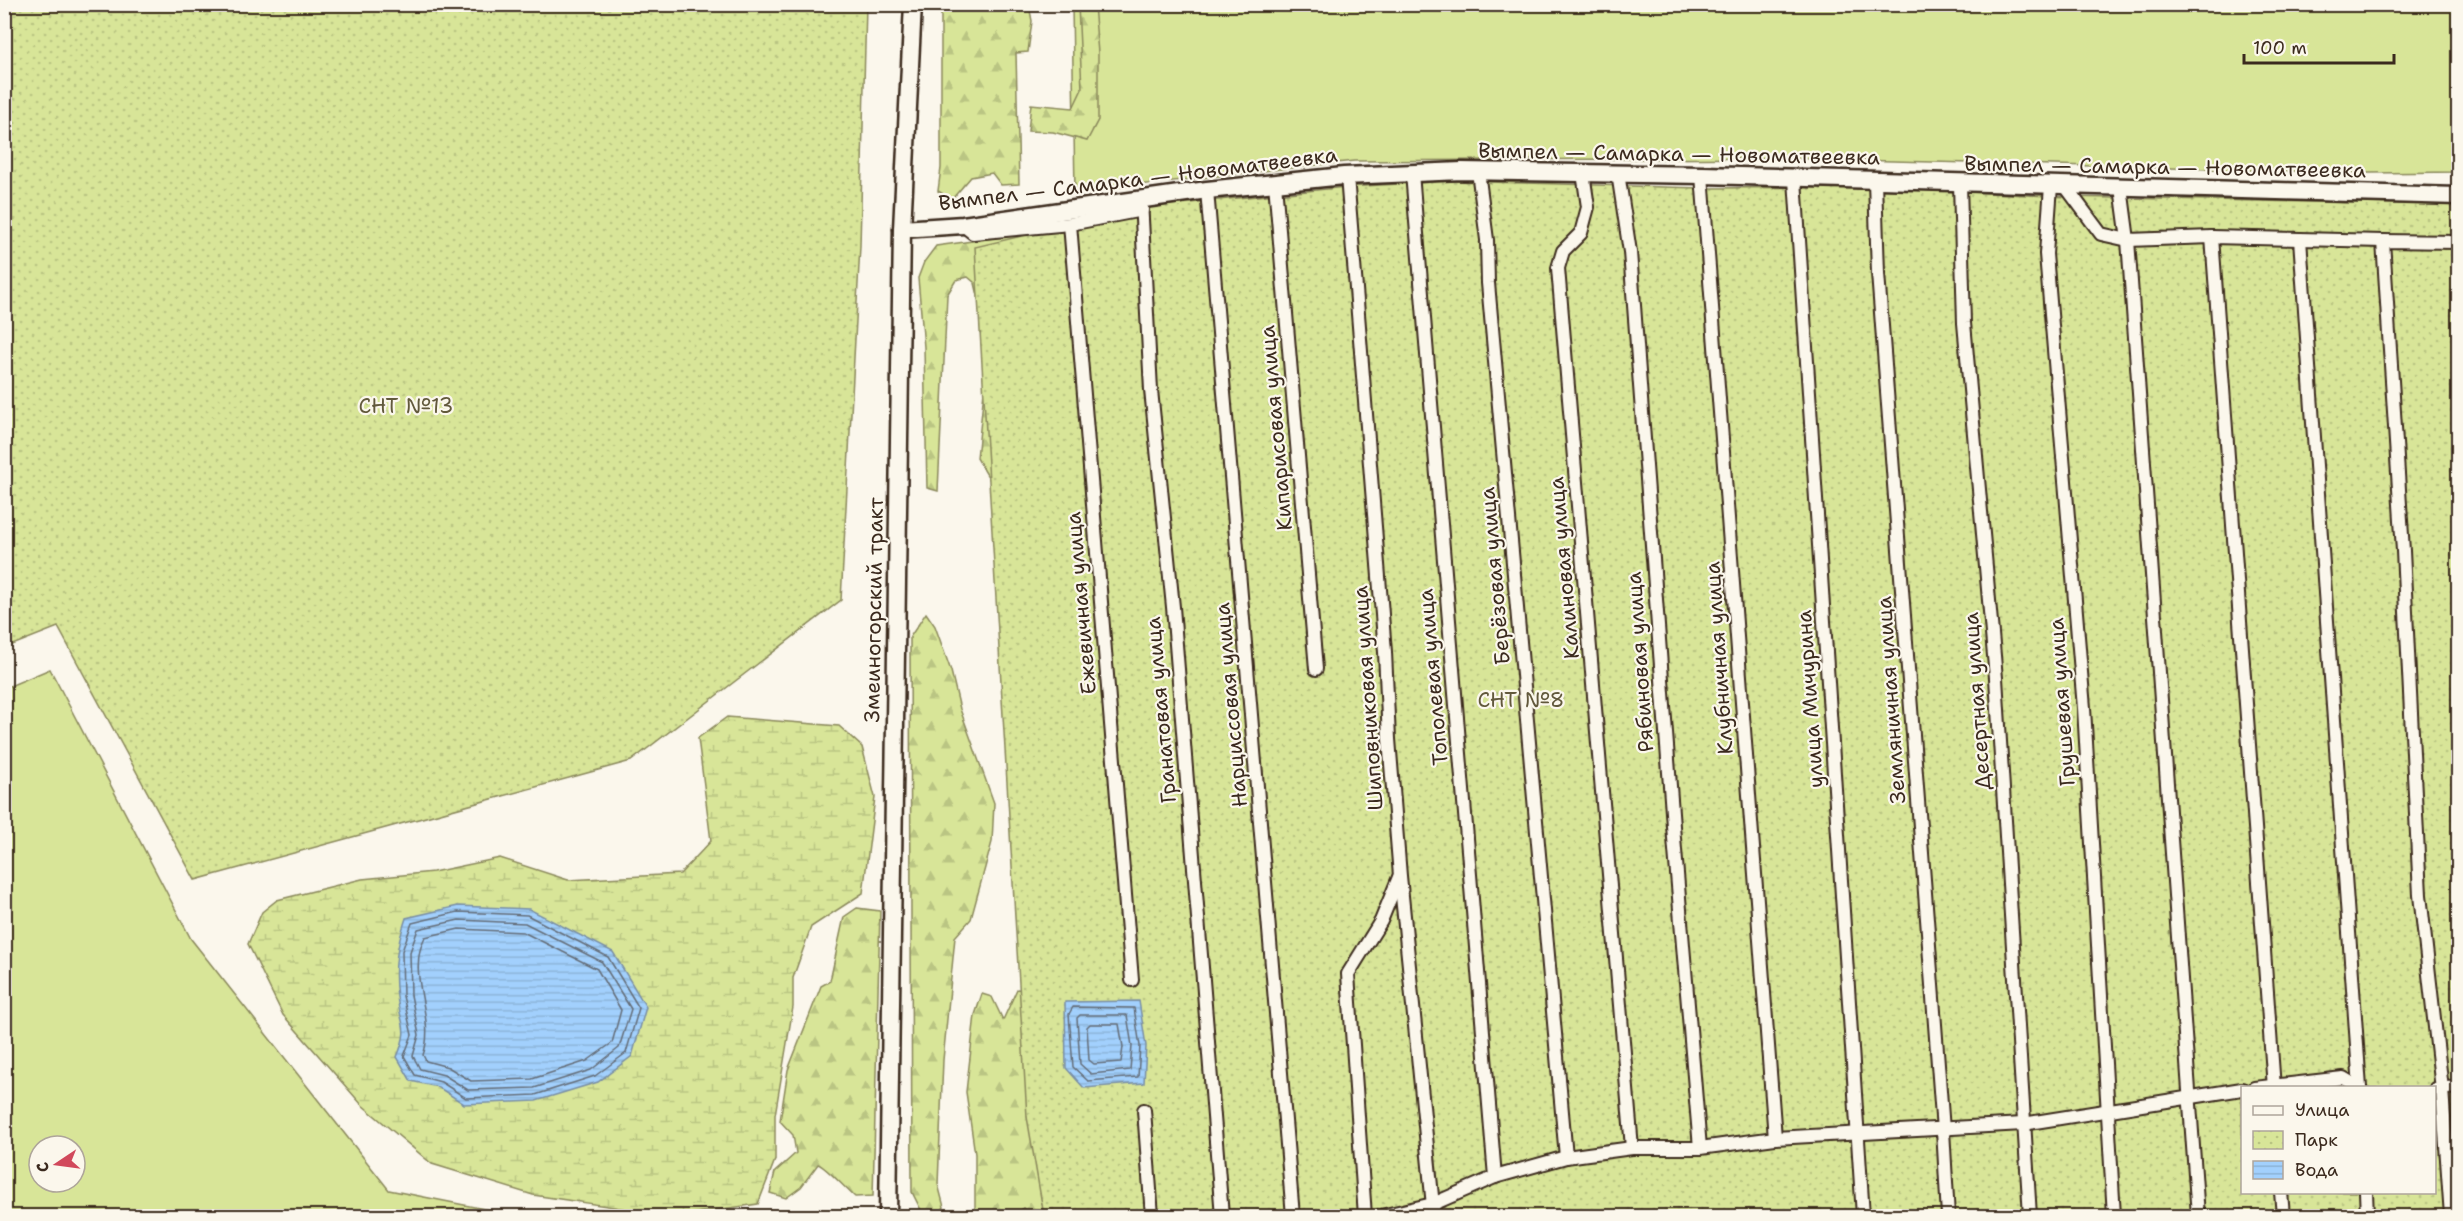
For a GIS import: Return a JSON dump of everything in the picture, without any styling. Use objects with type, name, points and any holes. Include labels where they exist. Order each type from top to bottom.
[{"type":"main road","name":"Змеиногорский тракт","points":[[888,1216],[902,229],[913,4]]},
{"type":"main road","name":"Вымпел — Самарка — Новоматвеевка","points":[[902,229],[963,225],[1142,205],[1207,190],[1275,183],[1347,176],[1478,171],[2458,196]]},
{"type":"street","name":"Берёзовая улица","points":[[1478,171],[1487,240],[1488,283],[1566,1157]]},
{"type":"street","name":"Тополевая улица","points":[[1412,173],[1496,1177]]},
{"type":"street","name":"Калиновая улица","points":[[1583,173],[1588,207],[1581,233],[1563,251],[1558,268],[1632,1148]]},
{"type":"street","name":"Рябиновая улица","points":[[1618,173],[1630,252],[1700,1148]]},
{"type":"street","name":"Клубничная улица","points":[[1702,175],[1775,1138]]},
{"type":"street","name":"Шиповниковая улица","points":[[1347,176],[1384,640],[1400,876],[1433,1210]]},
{"type":"street","name":"улица Мичурина","points":[[1795,179],[1863,1216]]},
{"type":"street","name":"Земляничная улица","points":[[1875,181],[1878,273],[1948,1216]]},
{"type":"street","name":"Кипарисовая улица","points":[[1275,183],[1316,669]]},
{"type":"street","name":"Десертная улица","points":[[1960,184],[1964,323],[1996,678],[2030,1216]]},
{"type":"street","points":[[2059,187],[2101,234],[2128,240],[2212,237],[2458,242]]},
{"type":"street","name":"Грушевая улица","points":[[2059,187],[2046,254],[2084,708],[2115,1216]]},
{"type":"street","points":[[2121,187],[2128,240],[2198,1216]]},
{"type":"street","name":"Нарциссовая улица","points":[[1207,190],[1293,1216]]},
{"type":"street","points":[[963,225],[973,233],[1070,224],[1142,205]]},
{"type":"street","name":"Гранатовая улица","points":[[1142,205],[1151,390],[1173,607],[1222,1216]]},
{"type":"street","name":"Ежевичная улица","points":[[1070,224],[1105,667],[1123,840],[1132,980]]},
{"type":"street","points":[[2212,237],[2274,1086],[2343,1078],[2358,1086]]},
{"type":"street","points":[[2300,239],[2360,1086]]},
{"type":"street","points":[[2383,241],[2403,551],[2420,895],[2451,1216]]},
{"type":"street","points":[[1365,1216],[1348,974],[1381,921],[1400,876]]},
{"type":"street","points":[[2438,1089],[2458,1087]]},
{"type":"street","points":[[1381,1216],[1433,1210],[1496,1177],[1566,1157],[1632,1148],[1700,1148],[1775,1138],[2023,1124],[2241,1089]]},
{"type":"street","points":[[1144,1110],[1152,1216]]},
{"type":"street","points":[[2281,1194],[2283,1216]]},
{"type":"street","points":[[2366,1194],[2367,1216]]},
{"type":"green space","name":"СНТ №13","points":[[5,4],[866,5],[860,246],[841,600],[631,761],[195,880],[58,627],[5,648]]},
{"type":"green space","points":[[941,5],[1029,5],[1032,21],[1028,52],[1016,53],[1019,184],[1001,185],[992,173],[971,177],[952,199],[938,191],[941,168]]},
{"type":"green space","points":[[1072,5],[2458,5],[2458,172],[2369,173],[1775,158],[1354,161],[1075,192]]},
{"type":"green space","points":[[1078,5],[1094,5],[1098,53],[1098,120],[1087,141],[1053,132],[1028,131],[1031,104],[1073,108],[1082,89]]},
{"type":"green space","name":"СНТ №8","points":[[1452,181],[1700,188],[1874,187],[2067,197],[2458,205],[2458,1216],[1044,1216],[1027,1117],[975,247],[1141,208],[1346,187]]},
{"type":"green space","points":[[1060,229],[994,487],[977,458],[989,343],[975,283],[968,277],[956,280],[947,295],[938,491],[927,488],[924,347],[918,278],[924,262],[936,246]]},
{"type":"green space","points":[[926,613],[935,626],[951,671],[960,709],[994,803],[992,842],[971,919],[955,937],[943,1060],[938,1184],[944,1207],[938,1216],[924,1216],[912,1192],[910,637]]},
{"type":"green space","points":[[50,669],[191,939],[389,1190],[520,1216],[5,1216],[5,688]]},
{"type":"green space","points":[[727,717],[839,726],[862,747],[875,797],[863,893],[811,927],[793,978],[793,1007],[775,1115],[775,1160],[758,1204],[674,1216],[533,1195],[432,1164],[362,1105],[283,1015],[248,944],[262,912],[277,900],[362,879],[433,872],[500,858],[568,880],[680,874],[711,841],[698,738]]},
{"type":"green space","points":[[857,908],[880,911],[873,1196],[855,1197],[831,1173],[818,1164],[801,1187],[786,1198],[770,1193],[775,1172],[796,1153],[793,1135],[780,1121],[788,1070],[821,986],[830,981],[844,917]]},
{"type":"green space","points":[[1017,989],[1058,995],[1046,1216],[1031,1216],[1023,1208],[1017,1216],[975,1216],[975,1154],[966,1092],[975,1015],[982,994],[992,997],[1003,1020]]},
{"type":"water","points":[[458,906],[529,909],[613,952],[646,1007],[632,1056],[598,1082],[536,1101],[464,1104],[438,1087],[411,1081],[397,1057],[404,1032],[395,976],[400,938],[406,918]]},
{"type":"water","points":[[1139,1001],[1146,1046],[1144,1083],[1084,1088],[1066,1068],[1065,1002]]}]
